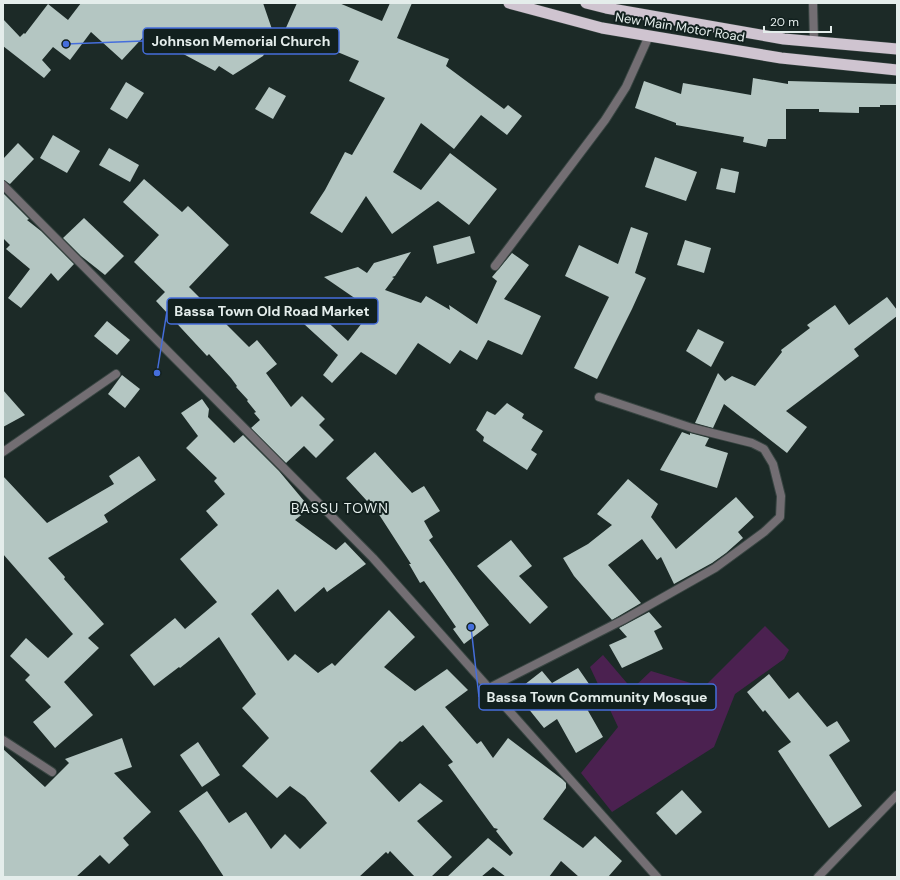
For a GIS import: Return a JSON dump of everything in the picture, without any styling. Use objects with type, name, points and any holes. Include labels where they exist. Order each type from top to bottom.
[{"type":"highway","name":"New Main Motor Road","points":[[509,3],[602,28],[781,58],[897,70]]},
{"type":"highway","name":"New Main Motor Road","points":[[586,3],[606,8],[776,38],[897,49]]},
{"type":"street","points":[[813,3],[814,42]]},
{"type":"street","points":[[495,266],[605,120],[626,87],[649,36]]},
{"type":"street","points":[[3,185],[373,558],[658,877]]},
{"type":"street","points":[[3,452],[116,374]]},
{"type":"street","points":[[489,688],[623,620],[715,568],[764,532],[780,517],[781,496],[773,464],[764,449],[752,443],[692,428],[599,397]]},
{"type":"street","points":[[3,740],[52,772]]},
{"type":"street","points":[[818,877],[897,795]]},
{"type":"shaded area","points":[[765,626],[789,650],[784,659],[735,694],[714,747],[612,812],[581,773],[618,727],[590,667],[603,655],[632,689],[651,671],[704,687]]},
{"type":"building","points":[[81,3],[263,3],[275,38],[263,56],[233,75],[219,66],[215,71],[174,49],[148,32],[122,60],[91,32],[70,60],[53,47],[42,60],[51,70],[44,78],[3,46],[3,19],[20,37],[24,33],[25,34],[48,4],[68,20]]},
{"type":"building","points":[[297,3],[339,3],[382,21],[390,3],[412,3],[397,38],[449,59],[446,66],[504,109],[508,105],[522,116],[507,135],[481,115],[454,149],[421,123],[393,172],[421,190],[450,153],[497,189],[469,225],[438,201],[392,234],[366,196],[342,233],[310,213],[325,190],[345,152],[352,155],[385,98],[349,81],[359,61],[285,30]]},
{"type":"building","points":[[753,78],[788,84],[788,81],[897,84],[897,105],[859,107],[859,113],[819,112],[819,109],[786,109],[786,139],[768,139],[766,147],[743,142],[744,137],[676,125],[676,123],[635,108],[644,81],[681,94],[683,83],[751,95]]},
{"type":"building","points":[[126,82],[144,93],[127,119],[110,109]]},
{"type":"building","points":[[269,87],[286,96],[273,119],[255,109]]},
{"type":"building","points":[[53,135],[80,151],[67,173],[40,158]]},
{"type":"building","points":[[18,143],[34,159],[10,184],[3,180],[3,159]]},
{"type":"building","points":[[109,148],[139,165],[130,182],[99,165]]},
{"type":"building","points":[[655,157],[697,172],[686,201],[645,187]]},
{"type":"building","points":[[721,168],[739,172],[735,193],[716,189]]},
{"type":"building","points":[[144,179],[182,212],[188,206],[229,245],[189,287],[249,347],[257,340],[277,364],[266,373],[291,407],[302,396],[325,419],[319,425],[334,440],[316,458],[304,446],[286,463],[251,428],[260,420],[254,413],[256,412],[247,401],[248,400],[236,387],[237,386],[231,378],[209,354],[207,356],[156,301],[165,292],[134,262],[159,235],[123,202]]},
{"type":"building","points":[[3,193],[29,219],[27,220],[41,231],[74,264],[58,281],[51,273],[21,308],[8,298],[30,269],[6,249],[10,245],[3,238]]},
{"type":"building","points":[[84,218],[124,256],[105,275],[81,256],[63,238]]},
{"type":"building","points":[[631,227],[648,233],[635,273],[646,278],[597,379],[574,368],[609,297],[565,276],[579,245],[618,264]]},
{"type":"building","points":[[470,236],[475,253],[437,264],[433,246]]},
{"type":"building","points":[[685,240],[711,248],[704,273],[677,265]]},
{"type":"building","points":[[411,252],[395,276],[392,277],[394,278],[385,290],[421,303],[426,296],[450,310],[449,305],[477,324],[497,281],[492,277],[512,253],[529,265],[504,299],[541,316],[522,355],[488,340],[477,360],[460,350],[450,364],[418,343],[396,375],[361,352],[332,383],[323,375],[338,355],[304,324],[317,312],[348,341],[372,310],[324,277],[358,267],[367,273],[374,263]]},
{"type":"building","points":[[887,297],[897,310],[897,316],[854,349],[859,356],[786,411],[807,427],[787,453],[724,404],[713,428],[695,423],[718,373],[725,381],[732,376],[755,386],[782,352],[781,350],[810,328],[807,325],[835,305],[849,325]]},
{"type":"building","points":[[107,321],[130,340],[117,355],[94,336]]},
{"type":"building","points":[[698,329],[724,342],[711,367],[686,351]]},
{"type":"building","points":[[122,375],[140,389],[125,408],[108,394]]},
{"type":"building","points":[[3,390],[25,415],[3,427]]},
{"type":"building","points":[[202,399],[209,409],[208,417],[234,443],[243,435],[279,471],[310,508],[295,520],[336,550],[345,542],[366,564],[327,592],[324,587],[295,612],[278,589],[251,614],[288,661],[295,654],[318,673],[332,663],[335,666],[389,610],[415,637],[384,667],[415,691],[447,669],[468,690],[445,707],[477,744],[481,741],[493,758],[508,738],[566,783],[566,788],[543,819],[583,848],[595,836],[622,861],[608,877],[579,877],[561,861],[549,877],[506,877],[493,867],[481,877],[447,877],[488,838],[510,856],[513,853],[496,831],[498,829],[494,828],[448,765],[453,762],[423,725],[402,742],[400,741],[370,771],[399,802],[420,783],[443,801],[417,821],[452,857],[431,877],[415,877],[390,851],[388,854],[386,852],[359,877],[224,877],[179,811],[207,791],[229,823],[246,812],[271,849],[285,834],[300,849],[327,823],[305,797],[290,786],[277,798],[242,766],[269,738],[242,708],[256,694],[219,637],[180,668],[179,667],[154,686],[130,655],[175,618],[185,629],[217,602],[180,559],[218,525],[206,511],[225,494],[214,481],[217,478],[186,448],[198,436],[181,413]]},
{"type":"building","points":[[507,403],[524,414],[522,418],[543,431],[531,450],[537,454],[527,470],[483,441],[484,437],[476,430],[487,411],[495,415]]},
{"type":"building","points":[[682,432],[709,438],[705,446],[728,453],[717,488],[660,470]]},
{"type":"building","points":[[375,452],[412,493],[424,486],[440,511],[424,521],[433,537],[429,540],[489,625],[464,644],[453,629],[456,627],[424,581],[420,583],[409,564],[411,564],[369,499],[367,501],[346,478]]},
{"type":"building","points":[[139,456],[156,480],[104,515],[108,522],[48,558],[65,577],[64,579],[104,624],[88,638],[99,648],[64,682],[93,715],[55,748],[33,722],[51,707],[25,680],[30,675],[10,656],[26,638],[48,658],[73,634],[3,554],[3,476],[47,523],[114,484],[109,476]]},
{"type":"building","points":[[628,479],[658,504],[651,517],[676,549],[736,497],[754,517],[738,532],[743,538],[726,553],[712,563],[674,584],[661,557],[657,560],[642,539],[608,565],[641,603],[612,620],[574,576],[563,558],[588,544],[612,525],[597,514]]},
{"type":"building","points":[[511,540],[532,566],[519,576],[548,607],[530,624],[477,566]]},
{"type":"building","points":[[649,612],[662,627],[654,631],[663,649],[622,668],[609,645],[627,637],[619,628]]},
{"type":"building","points":[[578,668],[596,694],[583,702],[603,737],[576,753],[557,719],[544,728],[515,692],[542,671],[552,683]]},
{"type":"building","points":[[769,674],[789,699],[798,692],[827,727],[837,721],[850,741],[829,755],[862,806],[829,828],[778,751],[791,742],[765,710],[763,712],[747,692]]},
{"type":"building","points":[[122,738],[132,767],[114,773],[151,812],[123,838],[129,845],[109,864],[100,855],[76,877],[3,877],[3,749],[45,787],[69,763],[65,759]]},
{"type":"building","points":[[198,742],[220,775],[202,787],[180,755]]},
{"type":"building","points":[[682,790],[702,812],[676,835],[656,813]]},
{"type":"place","name":"Johnson Memorial Church","points":[[66,44]]},
{"type":"place","name":"Bassa Town Old Road Market","points":[[157,373]]},
{"type":"place","name":"Bassa Town Community Mosque","points":[[471,627]]},
{"type":"district","name":"BASSU TOWN","points":[[340,508]]}]
